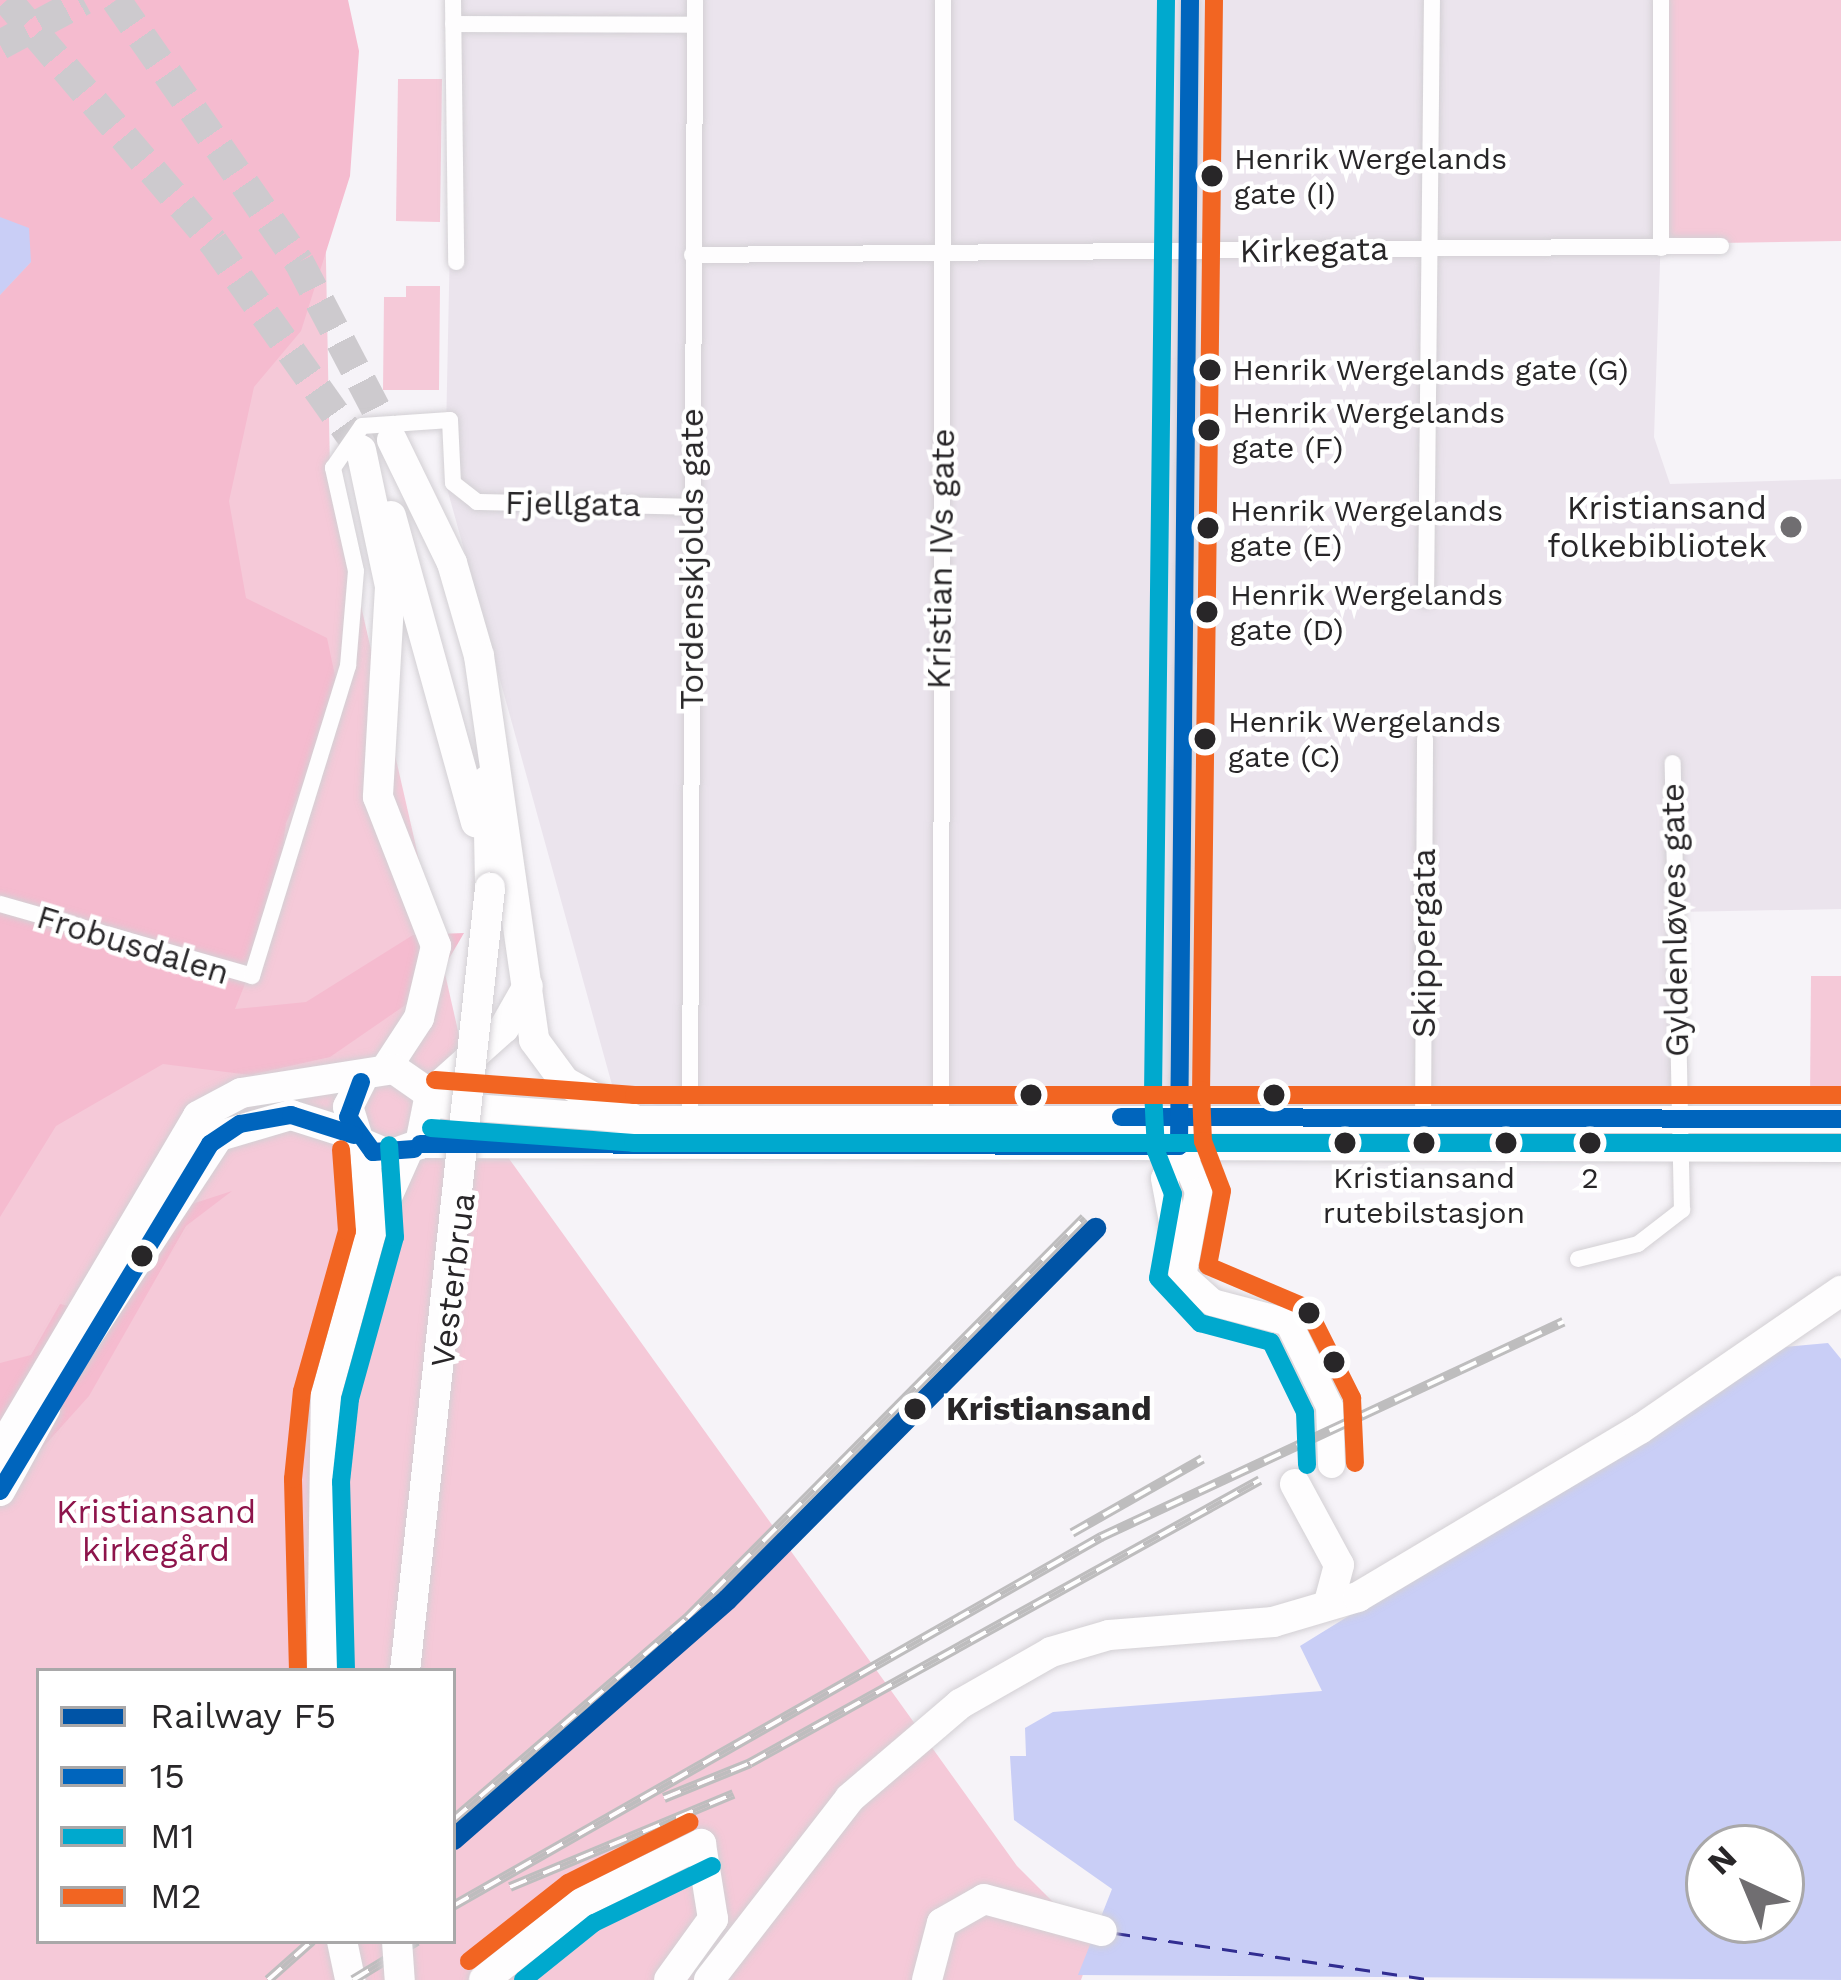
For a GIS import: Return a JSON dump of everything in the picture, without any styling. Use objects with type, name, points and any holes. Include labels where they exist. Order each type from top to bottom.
[{"type":"highway","points":[[490,888],[488,782],[469,669],[392,440],[452,562],[479,656],[524,915],[528,986],[545,1060],[588,1100],[633,1119]]},
{"type":"highway","points":[[370,1233],[360,1141],[348,1107],[373,1076],[436,971],[415,891],[378,797],[390,587],[361,450],[423,608],[490,888]]},
{"type":"highway","name":"Vesterbrua","points":[[405,1668],[490,888]]},
{"type":"highway","points":[[322,1668],[326,1394],[370,1233],[414,1148],[431,1099],[504,1028],[528,986]]},
{"type":"highway","points":[[0,1450],[198,1117],[247,1092],[373,1076],[411,1074],[431,1099]]},
{"type":"highway","points":[[0,1491],[210,1144],[240,1124],[291,1115],[360,1141],[414,1148]]},
{"type":"highway","points":[[709,1980],[877,1769],[960,1704],[1052,1652],[1109,1636],[1274,1622],[1358,1597],[1640,1429],[1841,1291]]},
{"type":"highway","points":[[1295,1484],[1339,1565],[1329,1603]]},
{"type":"highway","points":[[484,1980],[581,1903],[701,1844],[713,1919],[669,1980]]},
{"type":"highway","points":[[927,1980],[942,1923],[984,1899],[1102,1930]]},
{"type":"highway","points":[[343,1944],[350,1980]]},
{"type":"highway","points":[[398,1944],[400,1980]]},
{"type":"main road","points":[[431,1099],[633,1119],[941,1118],[1179,1133]]},
{"type":"main road","points":[[1681,1135],[1841,1119]]},
{"type":"main road","points":[[1179,1133],[1198,1191],[1182,1275],[1212,1302],[1288,1322],[1329,1406],[1331,1464]]},
{"type":"main road","points":[[414,1148],[1179,1133],[1681,1135],[1841,1148]]},
{"type":"street","points":[[453,0],[456,262]]},
{"type":"street","name":"Tordenskjolds gate","points":[[691,1119],[695,0]]},
{"type":"street","name":"Kristian IVs gate","points":[[941,1118],[944,0]]},
{"type":"street","points":[[1179,1133],[1190,0]]},
{"type":"street","points":[[1426,599],[1432,0]]},
{"type":"street","points":[[1661,0],[1661,248]]},
{"type":"street","points":[[453,24],[695,25]]},
{"type":"street","name":"Kirkegata","points":[[692,255],[1721,246]]},
{"type":"street","name":"Fjellgata","points":[[260,963],[352,643],[356,571],[333,468],[338,448],[362,426],[450,420],[453,483],[477,502],[692,507]]},
{"type":"street","name":"Skippergata","points":[[1422,1135],[1425,739]]},
{"type":"street","name":"Gyldenløves gate","points":[[1578,1259],[1672,1223],[1681,1135],[1673,763]]},
{"type":"street","name":"Frobusdalen","points":[[0,904],[244,979],[260,963]]},
{"type":"shaded area","points":[[0,0],[348,0],[359,51],[350,176],[301,331],[254,387],[229,501],[246,598],[327,638],[340,699],[286,823],[275,908],[235,1009],[306,1002],[413,935],[464,933],[433,986],[330,1057],[250,1075],[163,1064],[56,1126],[0,1217],[0,295],[31,262],[0,217]]},
{"type":"shaded area","points":[[455,0],[1669,0],[1654,437],[1670,484],[1841,479],[1841,909],[1677,912],[1669,1115],[693,1117],[614,1092],[445,481]]},
{"type":"shaded area","points":[[232,1191],[186,1226],[89,1396],[0,1495],[0,1363],[31,1355],[60,1304],[78,1308],[158,1215]]},
{"type":"green space","name":"Kristiansand kirkegård","points":[[0,0],[321,0],[330,470],[477,1114],[1017,1866],[1094,1943],[1081,1980],[0,1980]]},
{"type":"green space","points":[[1669,0],[1841,0],[1841,241],[1660,244]]},
{"type":"green space","points":[[398,79],[442,79],[440,222],[396,221]]},
{"type":"green space","points":[[406,286],[440,286],[439,390],[383,390],[384,297],[406,297]]},
{"type":"green space","points":[[1811,976],[1841,976],[1841,1100],[1810,1100]]},
{"type":"water","points":[[0,217],[29,228],[31,262],[0,295]]},
{"type":"water","points":[[1828,1343],[1841,1359],[1841,1980],[1078,1975],[1112,1889],[1014,1820],[1010,1756],[1026,1756],[1025,1728],[1053,1712],[1322,1691],[1300,1646],[1784,1347]]},
{"type":"ferry route","points":[[1115,1933],[1432,1980]]},
{"type":"tunnel","points":[[7,0],[213,242],[361,450]]},
{"type":"tunnel","points":[[0,45],[84,0]]},
{"type":"tunnel","points":[[116,0],[299,262],[392,440]]},
{"type":"railway","points":[[456,1817],[687,1618],[1084,1218]]},
{"type":"railway","points":[[456,1904],[1101,1537],[1563,1322]]},
{"type":"railway","points":[[1072,1533],[1202,1459]]},
{"type":"railway","points":[[664,1798],[750,1763],[1260,1480]]},
{"type":"railway","points":[[510,1887],[733,1794]]},
{"type":"railway","points":[[268,1980],[309,1944]]},
{"type":"railway","points":[[353,1980],[412,1944]]},
{"type":"rail line","name":"F5","points":[[456,1836],[727,1599],[1095,1228]]},
{"type":"transit line","name":"M1","points":[[1166,0],[1153,1090],[1156,1151],[1173,1194],[1158,1278],[1200,1323],[1271,1342],[1305,1412],[1307,1465]]},
{"type":"transit line","name":"15","points":[[420,1144],[1179,1146],[1190,0]]},
{"type":"transit line","name":"M2","points":[[1214,0],[1201,1090],[1203,1141],[1222,1191],[1208,1266],[1307,1308],[1352,1398],[1355,1463]]},
{"type":"transit line","name":"M2","points":[[435,1080],[634,1095],[1841,1095]]},
{"type":"transit line","name":"15","points":[[361,1082],[348,1117],[373,1152],[414,1149]]},
{"type":"transit line","name":"15","points":[[0,1491],[210,1144],[240,1124],[291,1115],[354,1135]]},
{"type":"transit line","name":"15","points":[[1121,1117],[1841,1119]]},
{"type":"transit line","name":"M1","points":[[431,1128],[633,1143],[1841,1143]]},
{"type":"transit line","name":"M1","points":[[346,1668],[341,1482],[350,1399],[395,1237],[389,1145]]},
{"type":"transit line","name":"M2","points":[[298,1668],[293,1479],[302,1391],[347,1231],[341,1149]]},
{"type":"transit line","name":"M2","points":[[469,1961],[568,1883],[690,1822]]},
{"type":"transit line","name":"M1","points":[[523,1980],[594,1923],[712,1866]]},
{"type":"place","name":"Henrik Wergelands gate (I)","points":[[1212,176]]},
{"type":"place","name":"Henrik Wergelands gate (G)","points":[[1210,370]]},
{"type":"place","name":"Henrik Wergelands gate (F)","points":[[1209,430]]},
{"type":"place","name":"Kristiansand folkebibliotek","points":[[1791,527]]},
{"type":"place","name":"Henrik Wergelands gate (E)","points":[[1208,528]]},
{"type":"place","name":"Henrik Wergelands gate (D)","points":[[1207,612]]},
{"type":"place","name":"Henrik Wergelands gate (C)","points":[[1205,739]]},
{"type":"place","name":"Kristiansand rutebilstasjon","points":[[1424,1143]]},
{"type":"place","name":"2","points":[[1590,1143]]},
{"type":"place","name":"Kristiansand","points":[[915,1409]]}]
